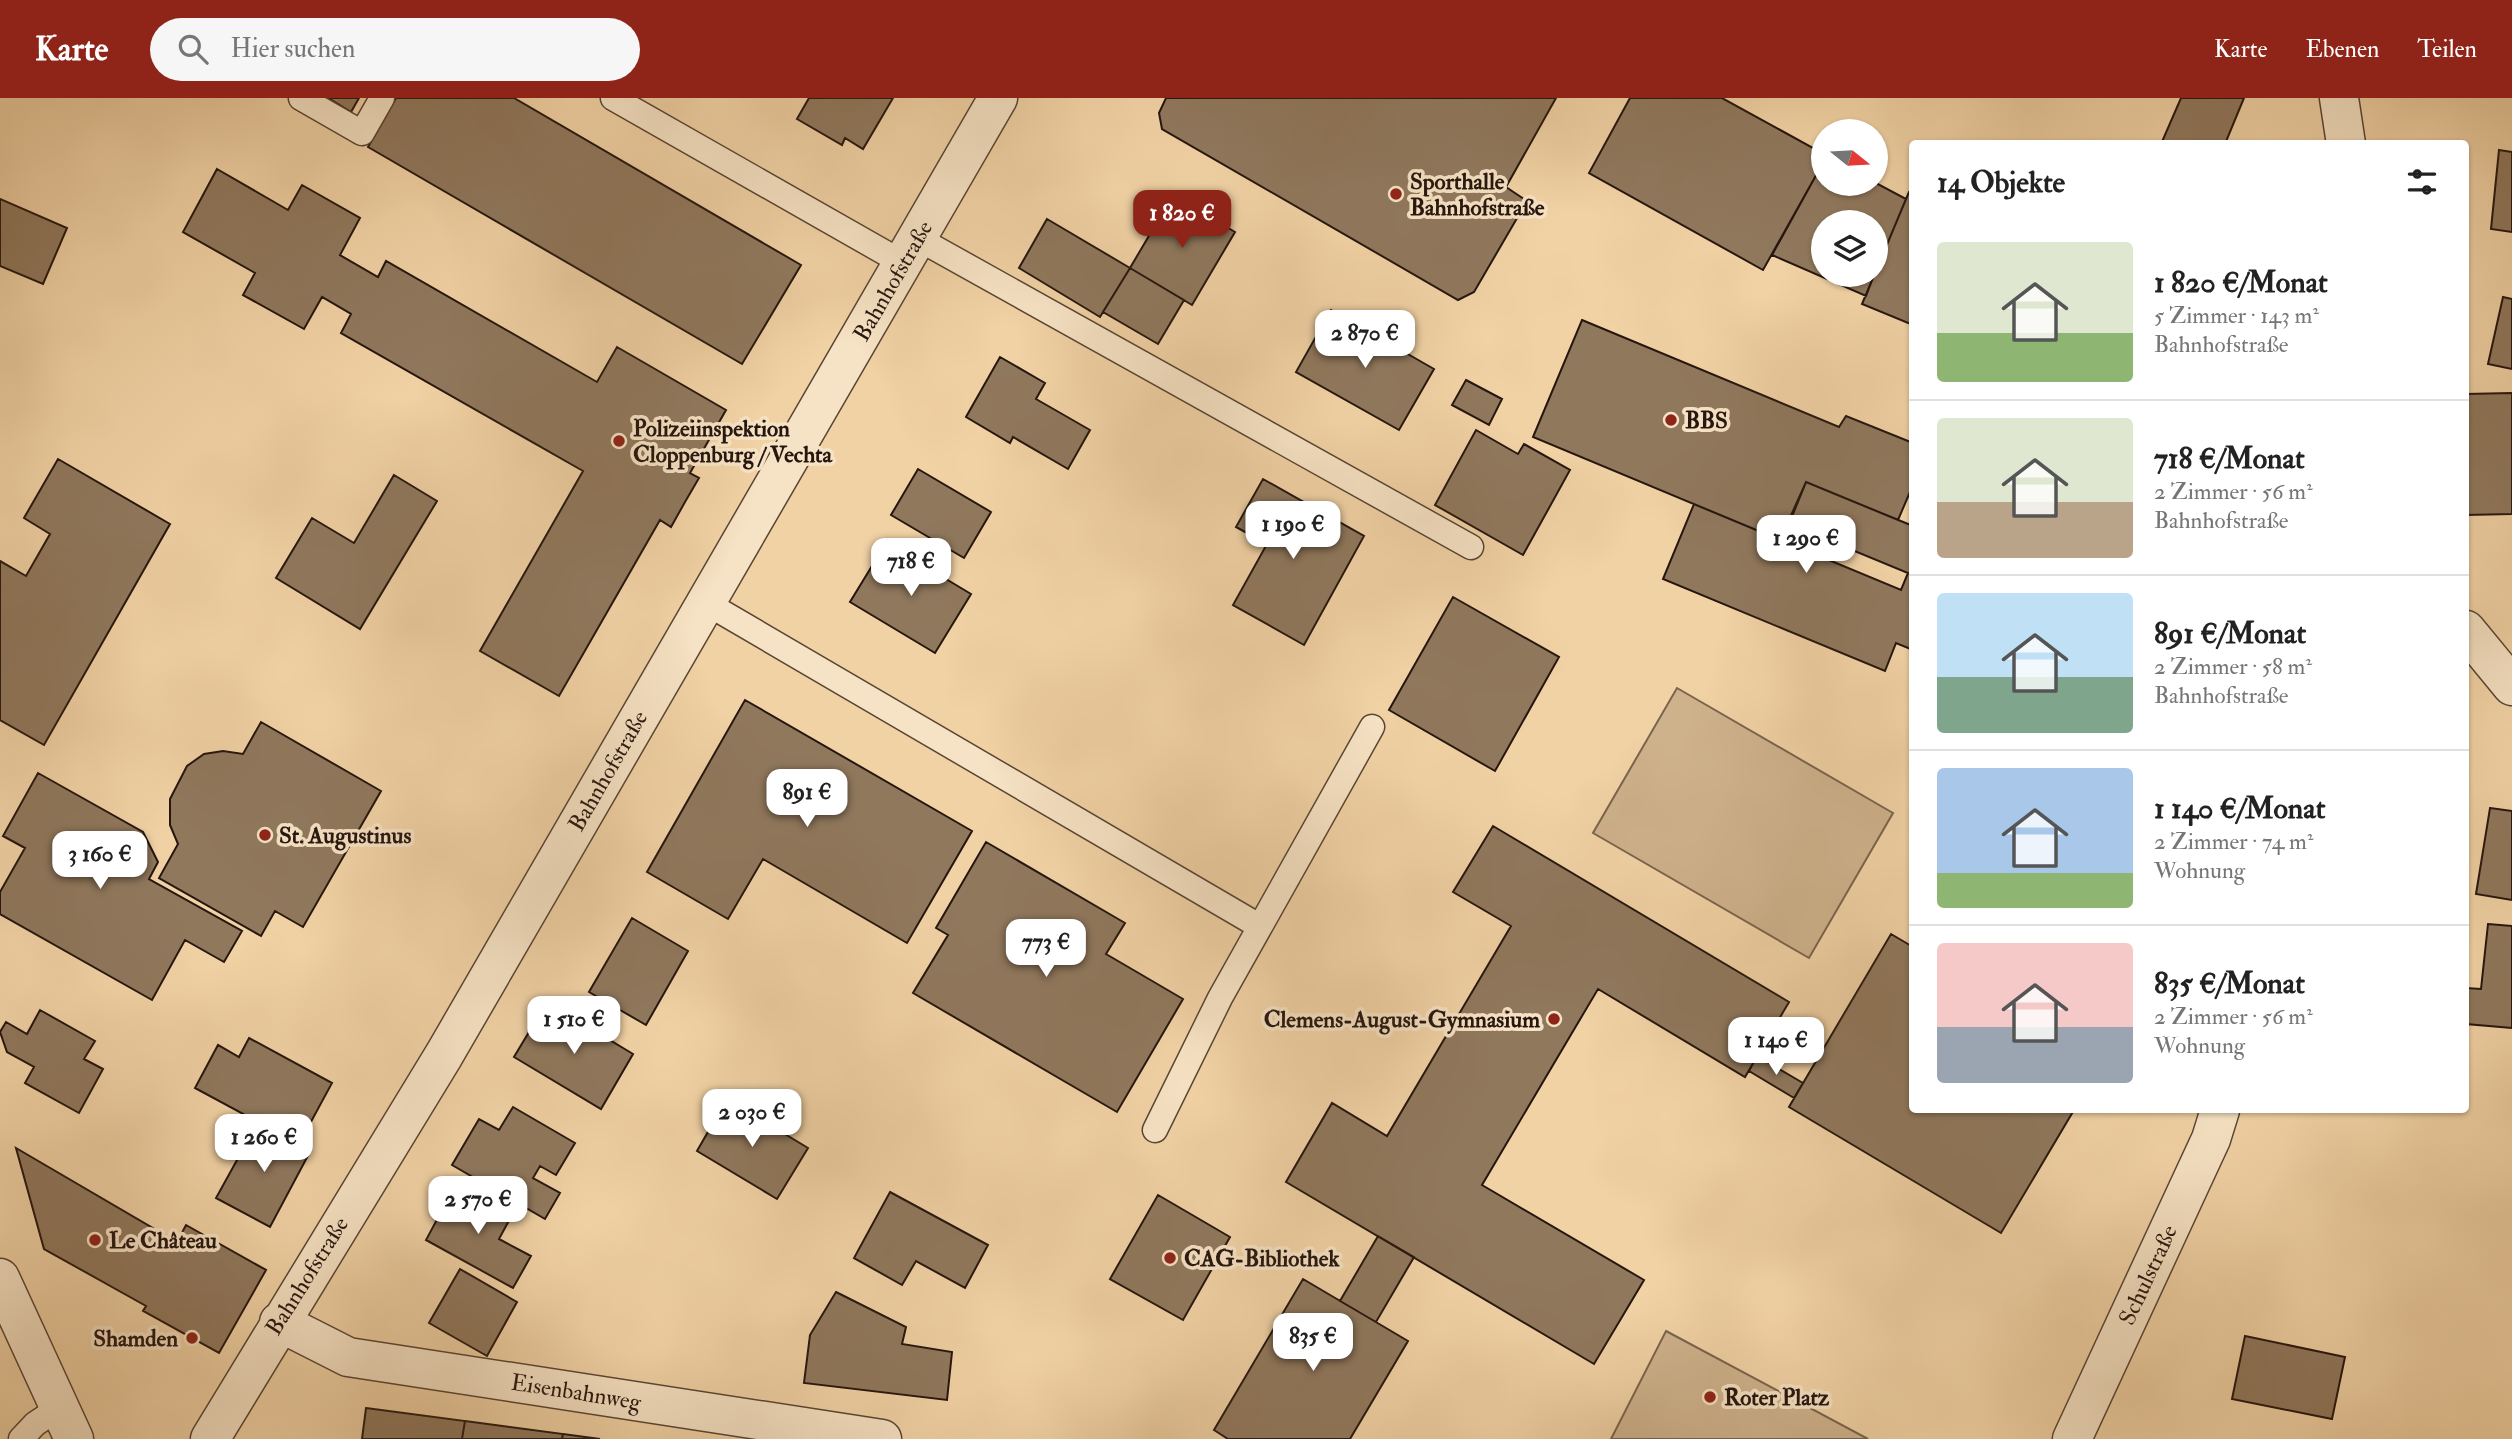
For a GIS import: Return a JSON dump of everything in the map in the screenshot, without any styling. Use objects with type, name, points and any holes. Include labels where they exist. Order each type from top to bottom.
[{"type":"street","name":"Bahnhofstraße","points":[[210,1439],[444,1055],[708,604],[998,98]]},
{"type":"street","points":[[2339,98],[2345,140]]},
{"type":"street","points":[[2469,634],[2512,686]]},
{"type":"street","name":"Schulstraße","points":[[2072,1439],[2211,1139],[2219,1113]]},
{"type":"street","points":[[0,1278],[66,1423]]},
{"type":"street","name":"Eisenbahnweg","points":[[279,1322],[348,1357],[882,1439]]},
{"type":"lane","points":[[301,98],[362,133],[382,98]]},
{"type":"lane","points":[[613,98],[910,251],[1471,547]]},
{"type":"lane","points":[[708,604],[1259,926]]},
{"type":"lane","points":[[1155,1130],[1259,926],[1373,727]]},
{"type":"lane","points":[[21,1439],[35,1424],[66,1423]]},
{"type":"shaded area","points":[[1677,688],[1893,813],[1809,958],[1593,833]]},
{"type":"shaded area","name":"Roter Platz","points":[[1666,1331],[1868,1439],[1611,1439]]},
{"type":"building","points":[[328,98],[359,98],[351,112]]},
{"type":"building","points":[[396,98],[514,98],[801,265],[742,364],[368,147]]},
{"type":"building","points":[[809,98],[893,98],[863,149],[845,138],[842,145],[797,119]]},
{"type":"building","name":"Sporthalle Bahnhofstraße","points":[[1166,98],[1556,98],[1506,187],[1527,201],[1474,292],[1458,300],[1162,129],[1159,113]]},
{"type":"building","points":[[1630,98],[1722,98],[1811,147],[1811,184],[1763,270],[1589,173]]},
{"type":"building","points":[[2181,98],[2244,98],[2227,140],[2163,140]]},
{"type":"building","points":[[2499,150],[2512,152],[2512,232],[2491,229]]},
{"type":"building","name":"Polizeiinspektion Cloppenburg / Vechta","points":[[217,169],[288,210],[302,185],[360,218],[340,255],[378,277],[386,261],[597,382],[617,347],[726,410],[690,473],[699,478],[671,527],[660,520],[559,696],[480,651],[583,471],[341,333],[351,314],[322,297],[304,329],[243,295],[255,273],[183,232]]},
{"type":"building","points":[[1811,184],[1811,196],[1888,196],[1888,189],[1906,199],[1888,242],[1888,210],[1811,210],[1811,272],[1772,255]]},
{"type":"building","points":[[1909,192],[1909,323],[1862,304],[1869,287],[1888,287],[1888,242]]},
{"type":"building","points":[[1173,195],[1235,232],[1192,305],[1130,268]]},
{"type":"building","points":[[0,199],[67,228],[43,284],[0,266]]},
{"type":"building","points":[[1047,219],[1130,268],[1100,317],[1019,268]]},
{"type":"building","points":[[1130,268],[1184,300],[1158,344],[1103,312]]},
{"type":"building","points":[[1845,287],[1869,287],[1866,296]]},
{"type":"building","points":[[2503,297],[2512,299],[2512,369],[2488,364]]},
{"type":"building","points":[[1331,310],[1434,369],[1399,430],[1296,372]]},
{"type":"building","points":[[1582,320],[1839,427],[1846,416],[1909,441],[1909,494],[1898,520],[1806,482],[1780,540],[1533,437]]},
{"type":"building","points":[[1000,357],[1045,383],[1036,399],[1090,430],[1068,469],[1013,437],[1010,443],[966,417]]},
{"type":"building","points":[[1466,380],[1502,399],[1489,425],[1452,405]]},
{"type":"building","points":[[2512,393],[2512,514],[2469,515],[2469,394]]},
{"type":"building","points":[[1476,430],[1518,454],[1524,444],[1570,470],[1523,555],[1435,505]]},
{"type":"building","points":[[58,459],[170,524],[44,745],[0,720],[0,561],[26,576],[50,534],[24,518]]},
{"type":"building","points":[[918,469],[991,512],[964,558],[891,515]]},
{"type":"building","points":[[394,475],[437,501],[360,629],[276,578],[312,518],[354,543]]},
{"type":"building","points":[[1263,479],[1364,536],[1304,645],[1233,605],[1267,544],[1236,527]]},
{"type":"building","points":[[1806,482],[1909,524],[1909,648],[1896,643],[1885,671],[1663,579],[1694,504],[1901,590],[1908,573],[1789,524]]},
{"type":"building","points":[[886,543],[971,594],[935,653],[850,602]]},
{"type":"building","points":[[1453,597],[1559,657],[1495,771],[1389,710]]},
{"type":"building","points":[[745,700],[972,831],[907,943],[763,859],[728,919],[647,872]]},
{"type":"building","name":"St. Augustinus","points":[[261,722],[381,791],[303,927],[275,911],[261,936],[159,878],[178,844],[170,825],[170,799],[187,766],[204,754],[223,751],[243,754]]},
{"type":"building","points":[[38,773],[143,832],[158,862],[149,879],[242,931],[224,962],[185,940],[152,1000],[0,914],[0,892],[25,848],[3,836]]},
{"type":"building","points":[[2490,808],[2512,811],[2512,900],[2476,894]]},
{"type":"building","points":[[1493,826],[1789,1002],[1745,1077],[1598,989],[1482,1185],[1644,1280],[1594,1364],[1286,1182],[1332,1103],[1387,1136],[1511,926],[1453,892]]},
{"type":"building","points":[[986,842],[1125,923],[1106,954],[1183,999],[1117,1112],[913,993],[948,935],[936,928]]},
{"type":"building","points":[[632,918],[688,951],[646,1025],[589,992]]},
{"type":"building","points":[[2488,924],[2512,926],[2512,1028],[2469,1024],[2469,988],[2481,989]]},
{"type":"building","points":[[1891,934],[1909,945],[1909,1113],[2072,1113],[2001,1233],[1789,1107]]},
{"type":"building","points":[[547,1002],[633,1054],[601,1109],[514,1057]]},
{"type":"building","points":[[40,1010],[95,1041],[84,1059],[103,1069],[79,1113],[25,1083],[34,1067],[7,1052],[0,1032],[6,1022],[27,1034]]},
{"type":"building","points":[[249,1038],[332,1083],[299,1144],[195,1088],[218,1045],[239,1057]]},
{"type":"building","points":[[1757,1056],[1803,1083],[1794,1098],[1749,1071]]},
{"type":"building","points":[[727,1099],[808,1148],[777,1199],[697,1151]]},
{"type":"building","points":[[513,1107],[575,1143],[556,1175],[540,1166],[533,1178],[560,1193],[545,1219],[452,1165],[479,1119],[499,1130]]},
{"type":"building","points":[[258,1122],[311,1150],[270,1227],[216,1198]]},
{"type":"building","points":[[16,1148],[177,1242],[186,1225],[266,1270],[219,1353],[143,1311],[146,1306],[44,1249]]},
{"type":"building","points":[[456,1184],[512,1215],[499,1239],[531,1256],[513,1288],[426,1240]]},
{"type":"building","points":[[890,1192],[988,1245],[965,1288],[916,1261],[902,1285],[854,1258]]},
{"type":"building","name":"CAG-Bibliothek","points":[[1158,1195],[1230,1237],[1183,1320],[1110,1279]]},
{"type":"building","points":[[1378,1236],[1414,1257],[1376,1322],[1340,1301]]},
{"type":"building","points":[[460,1269],[517,1302],[487,1356],[429,1323]]},
{"type":"building","points":[[1303,1279],[1408,1341],[1350,1439],[1228,1439],[1214,1430]]},
{"type":"building","points":[[836,1292],[906,1327],[902,1344],[952,1352],[947,1400],[804,1383],[810,1335]]},
{"type":"building","points":[[2245,1336],[2345,1357],[2332,1419],[2232,1399]]},
{"type":"building","points":[[366,1408],[465,1421],[462,1439],[362,1439]]},
{"type":"building","points":[[465,1421],[563,1434],[562,1439],[462,1439]]},
{"type":"building","points":[[563,1434],[600,1439],[562,1439]]},
{"type":"place","name":"Sporthalle Bahnhofstraße","points":[[1396,194]]},
{"type":"place","name":"BBS","points":[[1671,420]]},
{"type":"place","name":"Polizeiinspektion Cloppenburg / Vechta","points":[[619,441]]},
{"type":"place","name":"St. Augustinus","points":[[265,835]]},
{"type":"place","name":"Clemens-August-Gymnasium","points":[[1554,1019]]},
{"type":"place","name":"Le Château","points":[[95,1240]]},
{"type":"place","name":"CAG-Bibliothek","points":[[1170,1258]]},
{"type":"place","name":"Shamden","points":[[192,1338]]},
{"type":"place","name":"Roter Platz","points":[[1710,1397]]}]
